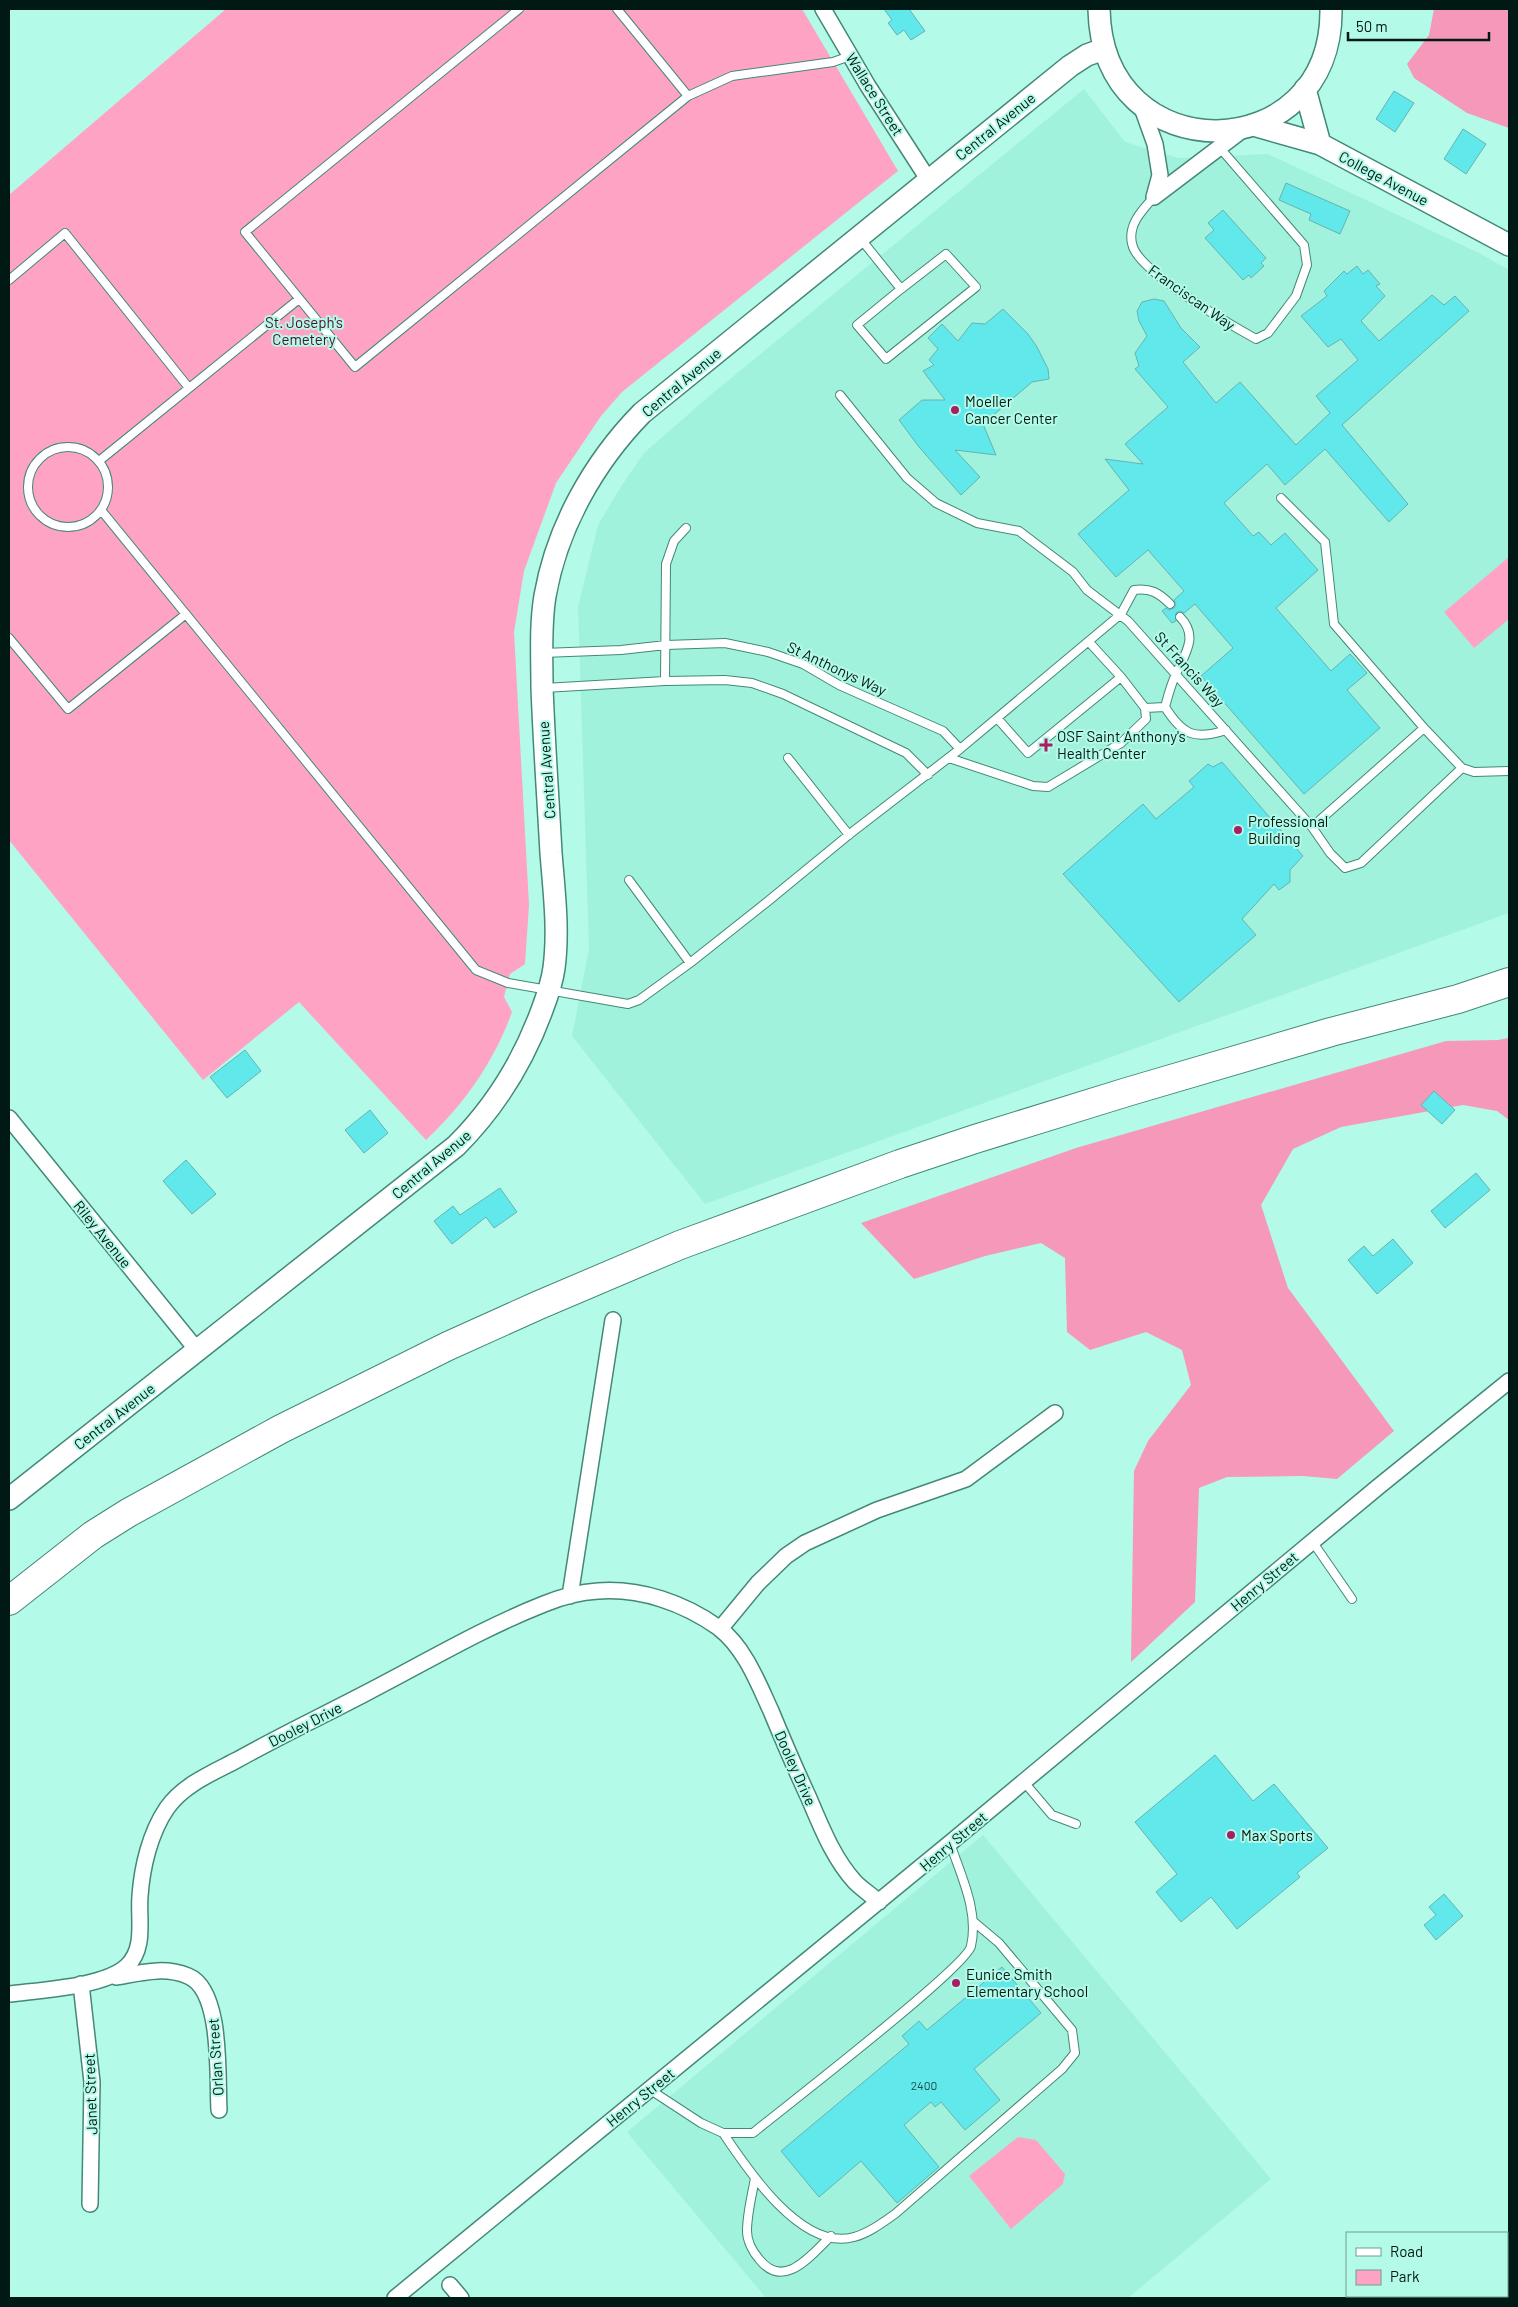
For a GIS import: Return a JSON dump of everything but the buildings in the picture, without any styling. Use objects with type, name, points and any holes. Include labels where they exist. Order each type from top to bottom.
[{"type":"highway","points":[[9,1601],[100,1531],[281,1429],[448,1346],[680,1245],[881,1171],[975,1139],[1136,1089],[1331,1032],[1458,1000],[1509,982]]},
{"type":"street","name":"Wallace Street","points":[[823,9],[850,56],[928,179]]},
{"type":"street","points":[[1099,9],[1099,28],[1104,49],[1118,80],[1142,105],[1165,120],[1191,129],[1209,132],[1249,126],[1287,107],[1305,89],[1323,58],[1329,41],[1331,9]]},
{"type":"street","name":"Central Avenue","points":[[9,1499],[463,1140],[489,1111],[520,1061],[532,1036],[554,969],[556,930],[542,688],[542,626],[545,595],[555,558],[576,503],[596,469],[622,433],[642,413],[928,179],[1070,66],[1087,54],[1104,49]]},
{"type":"street","points":[[1305,89],[1320,144]]},
{"type":"street","name":"Franciscan Way","points":[[1142,105],[1155,144],[1160,175],[1154,197]]},
{"type":"street","name":"Franciscan Way","points":[[1154,197],[1249,126]]},
{"type":"street","name":"College Avenue","points":[[1249,126],[1320,144],[1509,245]]},
{"type":"street","name":"Riley Avenue","points":[[9,1118],[197,1350]]},
{"type":"street","points":[[570,1596],[613,1320]]},
{"type":"street","name":"Henry Street","points":[[395,2298],[879,1902],[1312,1541],[1509,1381]]},
{"type":"street","points":[[720,1629],[758,1583],[786,1556],[804,1542],[877,1510],[966,1479],[1054,1413]]},
{"type":"street","name":"Dooley Drive","points":[[9,1994],[107,1979],[125,1968],[135,1957],[139,1943],[140,1896],[145,1862],[154,1833],[166,1810],[178,1795],[193,1783],[283,1734],[504,1622],[546,1603],[596,1591],[639,1592],[665,1600],[720,1629],[746,1660],[824,1833],[840,1862],[856,1882],[879,1902]]},
{"type":"street","name":"Orlan Street","points":[[107,1979],[163,1971],[190,1976],[198,1982],[204,1991],[213,2016],[219,2110]]},
{"type":"street","name":"Janet Street","points":[[81,1984],[92,2082],[90,2204]]},
{"type":"street","points":[[450,2285],[461,2298]]},
{"type":"lane","points":[[518,9],[245,232],[355,367],[688,96],[732,76],[833,62],[850,56]]},
{"type":"lane","points":[[617,9],[688,96]]},
{"type":"lane","name":"Franciscan Way","points":[[1154,197],[1135,218],[1133,246],[1141,261],[1170,284],[1256,339],[1268,333],[1296,296],[1306,266],[1304,245],[1220,148]]},
{"type":"lane","points":[[9,280],[65,233],[189,388]]},
{"type":"lane","points":[[858,236],[902,289]]},
{"type":"lane","points":[[946,254],[976,287],[886,358],[857,325],[902,289],[946,254]]},
{"type":"lane","points":[[99,461],[299,299]]},
{"type":"lane","name":"St Francis Way","points":[[840,395],[906,478],[936,504],[977,523],[1019,531],[1073,572],[1087,590],[1121,614],[1312,827],[1330,853],[1345,868],[1360,863],[1462,768]]},
{"type":"lane","points":[[76,448],[89,453],[99,461],[106,472],[107,498],[101,510],[92,520],[80,526],[54,525],[43,518],[34,508],[29,496],[28,482],[32,470],[40,459],[57,449],[76,448]]},
{"type":"lane","points":[[1281,498],[1325,542],[1334,624],[1424,728],[1462,768],[1474,772],[1509,771]]},
{"type":"lane","points":[[101,510],[476,970],[508,982],[628,1004],[639,1000],[690,963],[849,835],[949,758],[1121,614],[1134,590],[1148,588],[1162,596],[1170,604]]},
{"type":"lane","points":[[665,681],[666,564],[674,541],[686,528]]},
{"type":"lane","points":[[9,638],[68,709],[186,614]]},
{"type":"lane","points":[[1165,707],[1176,674],[1187,656],[1190,634],[1185,622],[1180,617]]},
{"type":"lane","points":[[949,758],[1032,786],[1048,787],[1121,743],[1146,719],[1145,708],[1121,677],[1089,642]]},
{"type":"lane","name":"St Anthonys Way","points":[[542,653],[725,643],[768,652],[803,664],[839,685],[943,732],[960,749]]},
{"type":"lane","points":[[997,718],[1028,753],[1121,677]]},
{"type":"lane","points":[[542,688],[665,681],[725,680],[752,683],[783,694],[906,753],[928,775]]},
{"type":"lane","points":[[1145,708],[1165,707]]},
{"type":"lane","points":[[1165,707],[1176,724],[1188,733],[1209,736],[1226,730]]},
{"type":"lane","points":[[1312,827],[1424,728]]},
{"type":"lane","points":[[788,758],[849,835]]},
{"type":"lane","points":[[629,880],[690,963]]},
{"type":"lane","points":[[1312,1541],[1352,1599]]},
{"type":"lane","points":[[1024,1782],[1052,1815],[1076,1824]]},
{"type":"lane","points":[[650,2089],[701,2123],[723,2133],[752,2134],[949,1973],[971,1949],[974,1922],[969,1899],[950,1843]]},
{"type":"lane","points":[[723,2133],[755,2178],[781,2209],[813,2231],[831,2236],[853,2238],[872,2229],[894,2214],[1062,2069],[1075,2053],[1072,2030],[999,1943],[974,1922]]},
{"type":"lane","points":[[755,2178],[747,2233],[752,2252],[763,2265],[777,2272],[798,2267],[831,2236]]},
{"type":"shaded area","points":[[1434,9],[1509,9],[1509,128],[1467,113],[1414,78],[1407,64],[1429,35]]},
{"type":"shaded area","name":"OSF Saint Anthony's Health Center","points":[[1084,89],[1125,142],[1179,158],[1268,154],[1479,253],[1509,270],[1509,913],[705,1204],[572,1036],[589,949],[578,607],[598,525],[644,453],[708,397]]},
{"type":"shaded area","points":[[1509,1038],[1509,1120],[1497,1111],[1463,1105],[1341,1127],[1293,1149],[1261,1205],[1288,1288],[1394,1431],[1337,1479],[1303,1476],[1227,1477],[1199,1488],[1195,1602],[1131,1662],[1134,1471],[1148,1441],[1191,1385],[1182,1350],[1146,1332],[1090,1350],[1067,1332],[1065,1258],[1041,1243],[985,1256],[914,1279],[861,1223],[1076,1148],[1446,1041]]},
{"type":"shaded area","name":"Eunice Smith Elementary School","points":[[983,1835],[1271,2179],[1128,2298],[766,2298],[627,2132]]},
{"type":"green space","name":"St. Joseph's Cemetery","points":[[226,9],[802,9],[898,171],[622,392],[601,416],[556,483],[524,571],[514,632],[529,905],[525,964],[510,974],[504,997],[512,1012],[487,1065],[453,1112],[426,1140],[299,1002],[203,1080],[9,840],[9,195]]},
{"type":"green space","points":[[1509,557],[1509,619],[1474,648],[1444,612]]},
{"type":"green space","points":[[1018,2137],[1036,2140],[1065,2174],[1063,2184],[1011,2229],[969,2176]]},
{"type":"place","name":"Moeller Cancer Center","points":[[955,410]]},
{"type":"place","name":"OSF Saint Anthony's Health Center","points":[[1046,745]]},
{"type":"place","name":"Professional Building","points":[[1238,830]]},
{"type":"place","name":"Max Sports","points":[[1231,1835]]},
{"type":"place","name":"Eunice Smith Elementary School","points":[[956,1983]]}]
